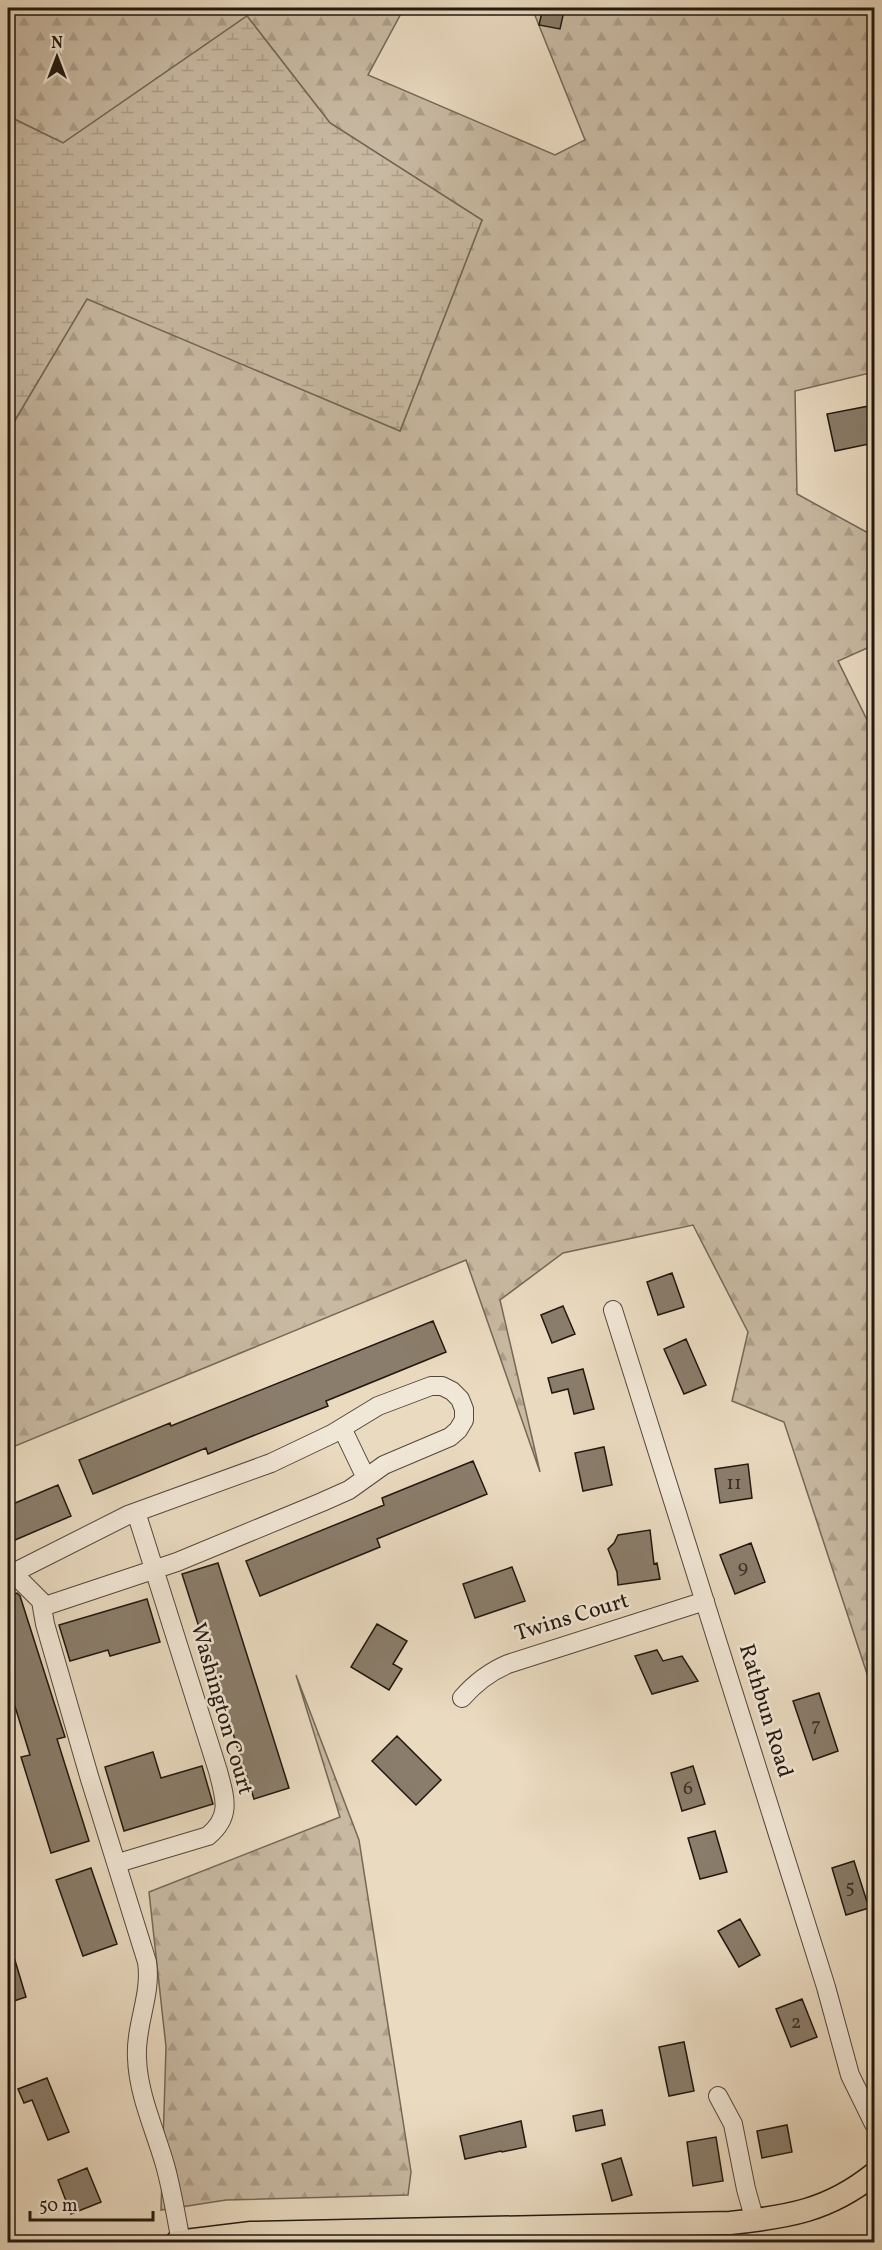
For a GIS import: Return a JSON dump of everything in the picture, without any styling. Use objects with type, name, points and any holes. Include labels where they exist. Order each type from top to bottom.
[{"type":"main road","points":[[179,2242],[251,2233],[628,2227],[755,2221],[786,2217],[807,2211],[848,2193],[874,2174]]},
{"type":"street","name":"Rathbun Road","points":[[613,1310],[826,1987],[850,2075],[874,2124]]},
{"type":"street","points":[[42,1607],[155,1569],[349,1490],[384,1465],[450,1437],[464,1420],[464,1409],[460,1399],[452,1390],[442,1386],[431,1386],[378,1406],[342,1428],[271,1463],[136,1512],[10,1574],[41,1601],[42,1607],[89,1776],[147,1962],[149,1973],[147,1995],[138,2035],[136,2057],[139,2080],[166,2167],[179,2242]]},
{"type":"street","points":[[342,1428],[366,1478]]},
{"type":"street","name":"Washington Court","points":[[118,1863],[208,1836],[222,1820],[225,1809],[225,1797],[218,1772],[136,1512]]},
{"type":"street","name":"Twins Court","points":[[462,1698],[489,1672],[508,1664],[705,1601]]},
{"type":"street","points":[[718,2096],[733,2124],[755,2221]]},
{"type":"green space","points":[[8,8],[404,8],[368,75],[555,155],[585,140],[532,8],[874,8],[874,372],[795,391],[797,494],[870,534],[874,530],[874,645],[838,661],[874,734],[874,1695],[784,1422],[732,1401],[748,1332],[693,1225],[563,1253],[500,1300],[540,1472],[466,1260],[8,1449],[8,432],[87,298],[400,431],[482,220],[330,123],[247,16],[63,143],[8,116]]},
{"type":"green space","points":[[247,16],[330,123],[482,220],[400,431],[87,299],[8,432],[8,116],[63,143]]},
{"type":"green space","points":[[296,1675],[359,1840],[411,2172],[408,2195],[226,2200],[161,2210],[166,2047],[149,1892],[340,1817]]},
{"type":"building","points":[[543,8],[564,11],[560,29],[539,25]]},
{"type":"building","points":[[874,405],[874,443],[835,451],[827,414]]},
{"type":"building","points":[[672,1273],[684,1307],[658,1315],[647,1282]]},
{"type":"building","points":[[563,1306],[575,1334],[552,1343],[541,1315]]},
{"type":"building","points":[[433,1321],[446,1352],[326,1401],[328,1406],[208,1454],[206,1448],[93,1494],[79,1460],[170,1423],[171,1426]]},
{"type":"building","points":[[686,1339],[706,1385],[684,1394],[664,1349]]},
{"type":"building","points":[[583,1369],[594,1409],[574,1414],[568,1389],[552,1393],[548,1378]]},
{"type":"building","points":[[604,1447],[612,1485],[583,1491],[575,1453]]},
{"type":"building","points":[[473,1461],[487,1494],[377,1539],[380,1547],[260,1596],[246,1561],[384,1505],[382,1498]]},
{"type":"building","points":[[748,1464],[752,1498],[720,1503],[715,1469]]},
{"type":"building","points":[[58,1485],[71,1516],[8,1543],[8,1506]]},
{"type":"building","points":[[650,1530],[654,1564],[657,1563],[660,1579],[618,1585],[617,1572],[608,1549],[618,1535]]},
{"type":"building","points":[[751,1543],[765,1582],[735,1594],[720,1555]]},
{"type":"building","points":[[218,1563],[289,1788],[254,1799],[182,1574]]},
{"type":"building","points":[[512,1567],[525,1601],[475,1618],[463,1584]]},
{"type":"building","points":[[17,1593],[20,1596],[65,1737],[57,1739],[89,1841],[51,1853],[21,1757],[30,1755],[8,1684],[8,1596]]},
{"type":"building","points":[[147,1599],[160,1642],[110,1656],[108,1650],[70,1661],[59,1625]]},
{"type":"building","points":[[377,1624],[407,1641],[393,1664],[402,1669],[389,1690],[351,1667]]},
{"type":"building","points":[[657,1650],[663,1661],[682,1656],[698,1681],[652,1694],[635,1656]]},
{"type":"building","points":[[819,1693],[838,1751],[813,1760],[793,1701]]},
{"type":"building","points":[[397,1736],[441,1780],[416,1805],[372,1761]]},
{"type":"building","points":[[153,1752],[161,1778],[202,1766],[213,1804],[124,1831],[105,1767]]},
{"type":"building","points":[[693,1766],[705,1804],[682,1811],[671,1773]]},
{"type":"building","points":[[715,1831],[727,1872],[700,1879],[688,1838]]},
{"type":"building","points":[[854,1861],[869,1908],[846,1915],[832,1868]]},
{"type":"building","points":[[91,1868],[117,1944],[83,1956],[56,1880]]},
{"type":"building","points":[[740,1919],[760,1955],[739,1967],[718,1931]]},
{"type":"building","points":[[8,1947],[11,1947],[26,1997],[8,2003]]},
{"type":"building","points":[[802,1999],[817,2037],[791,2047],[776,2009]]},
{"type":"building","points":[[684,2042],[694,2091],[669,2096],[659,2047]]},
{"type":"building","points":[[47,2078],[69,2132],[48,2140],[32,2100],[24,2103],[18,2089]]},
{"type":"building","points":[[602,2110],[605,2125],[576,2131],[573,2116]]},
{"type":"building","points":[[521,2121],[526,2147],[465,2159],[460,2136]]},
{"type":"building","points":[[787,2125],[792,2152],[762,2158],[757,2131]]},
{"type":"building","points":[[716,2137],[723,2181],[693,2186],[687,2142]]},
{"type":"building","points":[[621,2158],[632,2195],[612,2201],[602,2164]]},
{"type":"building","points":[[87,2168],[101,2202],[71,2214],[58,2180]]}]
